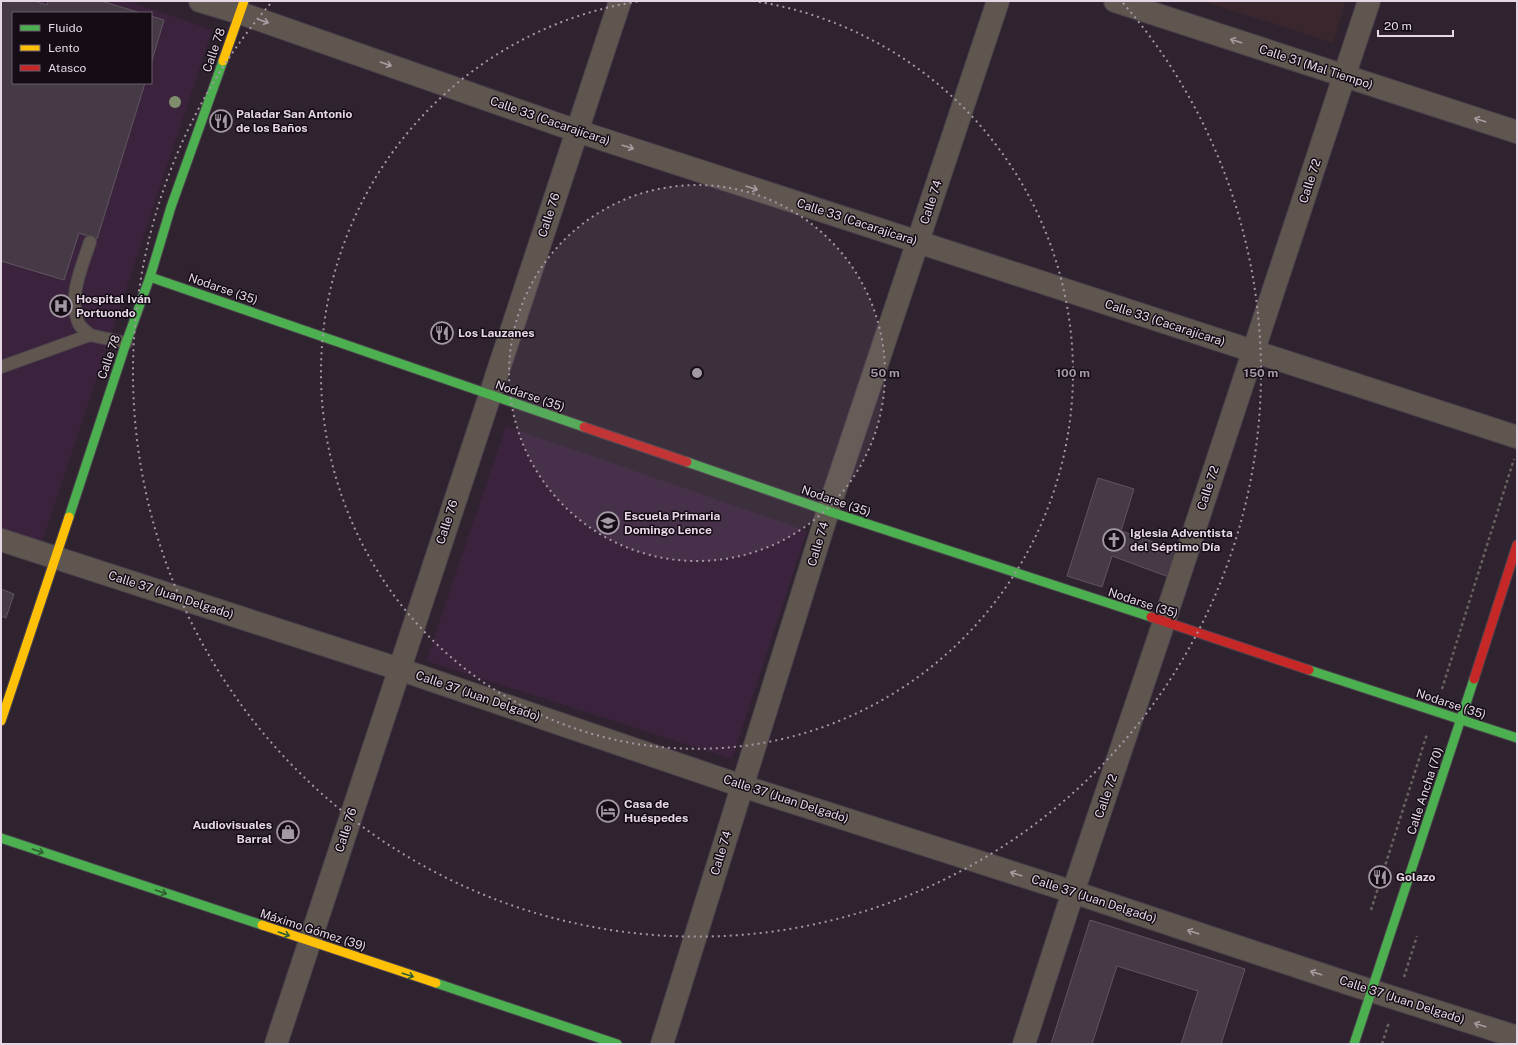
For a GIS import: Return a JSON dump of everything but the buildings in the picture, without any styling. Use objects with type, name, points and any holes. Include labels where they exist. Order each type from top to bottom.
[{"type":"street","name":"Calle 33 (Cacarajícara)","points":[[200,1],[242,7],[577,131],[1253,352],[1516,448]]},
{"type":"street","name":"Calle 76","points":[[276,1044],[620,1]]},
{"type":"street","name":"Calle 74","points":[[662,1044],[828,512],[998,1]]},
{"type":"street","name":"Calle 31 (Mal Tiempo)","points":[[1116,1],[1517,132]]},
{"type":"street","name":"Calle 72","points":[[1024,1044],[1073,892],[1164,622],[1369,1]]},
{"type":"street","name":"Calle 78","points":[[1,721],[126,343],[150,277],[171,207],[242,7]]},
{"type":"street","name":"Nodarse (35)","points":[[150,277],[828,512],[1517,738]]},
{"type":"street","name":"Calle 37 (Juan Delgado)","points":[[1,540],[399,670],[742,786],[1517,1037]]},
{"type":"street","name":"Calle Ancha (70)","points":[[1354,1044],[1517,545]]},
{"type":"street","name":"Máximo Gómez (39)","points":[[1,838],[617,1044]]},
{"type":"lane","points":[[90,242],[76,289],[76,308],[80,324],[90,335]]},
{"type":"lane","points":[[1,367],[90,335],[126,343]]},
{"type":"path","points":[[1369,916],[1516,448]]},
{"type":"shaded area","name":"Hospital Iván Portuondo","points":[[1,1],[128,1],[212,30],[42,543],[1,530]]},
{"type":"shaded area","points":[[1202,1],[1346,1],[1333,43]]},
{"type":"shaded area","points":[[506,426],[807,531],[732,759],[426,661]]},
{"type":"traffic: fast","points":[[69,517],[126,343],[150,277],[171,207],[223,61]]},
{"type":"traffic: fast","points":[[150,277],[584,427]]},
{"type":"traffic: fast","points":[[687,462],[828,511],[1151,617]]},
{"type":"traffic: fast","points":[[1309,670],[1517,738]]},
{"type":"traffic: fast","points":[[1354,1044],[1474,679]]},
{"type":"traffic: fast","points":[[1,838],[262,925]]},
{"type":"traffic: fast","points":[[436,983],[617,1044]]},
{"type":"traffic: slow","points":[[223,61],[244,1]]},
{"type":"traffic: slow","points":[[1,721],[69,517]]},
{"type":"traffic: slow","points":[[262,925],[436,983]]},
{"type":"traffic: jam","points":[[584,427],[687,462]]},
{"type":"traffic: jam","points":[[1474,679],[1517,545]]},
{"type":"traffic: jam","points":[[1151,617],[1309,670]]},
{"type":"place","name":"Paladar San Antonio de los Baños","points":[[221,121]]},
{"type":"place","name":"Hospital Iván Portuondo","points":[[61,306]]},
{"type":"place","name":"Los Lauzanes","points":[[442,333]]},
{"type":"place","name":"Escuela Primaria Domingo Lence","points":[[608,523]]},
{"type":"place","name":"Iglesia Adventista del Séptimo Día","points":[[1114,540]]},
{"type":"place","name":"Casa de Huéspedes","points":[[608,811]]},
{"type":"place","name":"Audiovisuales Barral","points":[[288,832]]},
{"type":"place","name":"Golazo","points":[[1380,877]]}]
